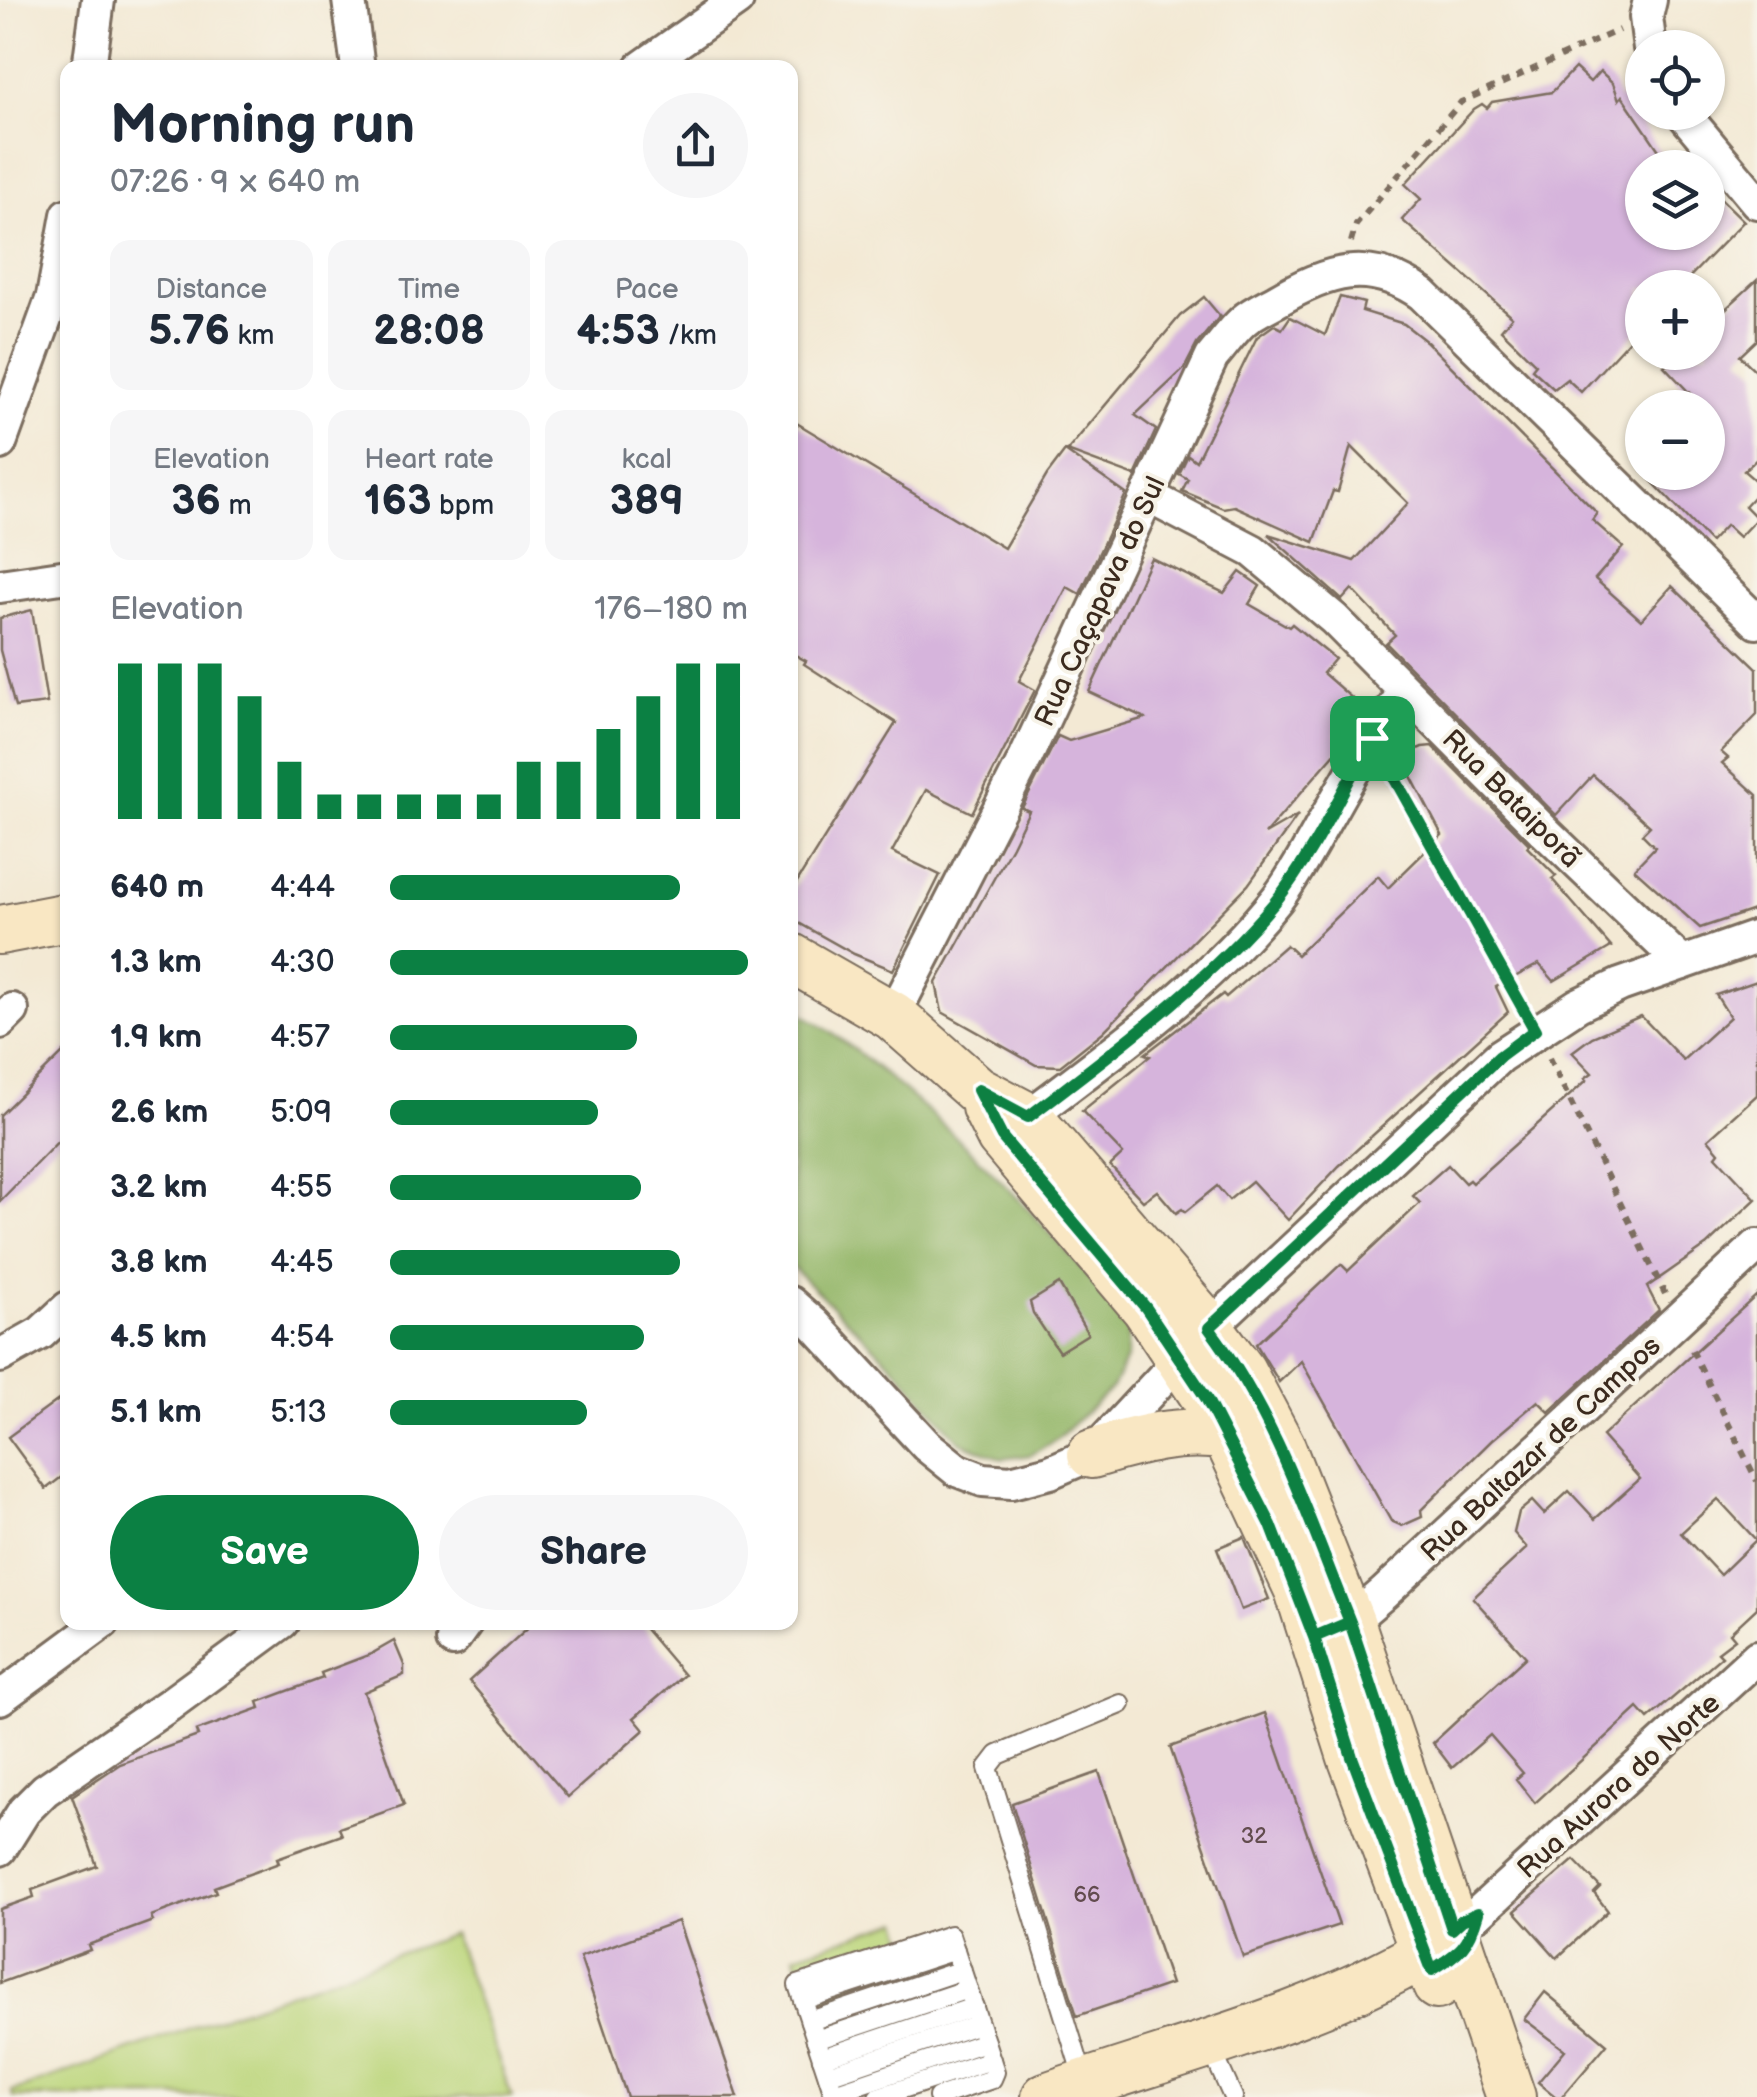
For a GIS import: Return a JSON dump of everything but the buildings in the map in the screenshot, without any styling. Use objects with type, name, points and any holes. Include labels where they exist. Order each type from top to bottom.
[{"type":"main road","points":[[0,930],[60,919]]},
{"type":"main road","points":[[798,962],[892,1016],[978,1090],[1015,1127],[1195,1343],[1241,1371],[1280,1445],[1332,1629],[1511,2097]]},
{"type":"main road","points":[[1195,1343],[1228,1436],[1271,1525],[1332,1629]]},
{"type":"main road","points":[[1092,1454],[1152,1438],[1206,1432],[1228,1436]]},
{"type":"main road","points":[[1140,2097],[1226,2081],[1449,1943]]},
{"type":"main road","points":[[1066,2090],[1316,2006],[1449,1943]]},
{"type":"main road","points":[[1449,1943],[1476,2097]]},
{"type":"street","points":[[90,60],[98,0]]},
{"type":"street","points":[[349,0],[357,60]]},
{"type":"street","points":[[652,60],[736,0]]},
{"type":"street","points":[[1697,130],[1757,202]]},
{"type":"street","points":[[0,443],[52,297],[60,256]]},
{"type":"street","name":"Rua Caçapava do Sul","points":[[892,1016],[1026,757],[1212,357],[1244,320],[1315,278],[1342,272],[1377,274],[1401,279],[1422,294],[1757,622]]},
{"type":"street","name":"Rua Bataiporã","points":[[1148,496],[1253,551],[1334,619],[1682,962]]},
{"type":"street","points":[[0,586],[60,577]]},
{"type":"street","points":[[1015,1127],[1156,1018],[1256,922],[1293,876],[1372,738],[1404,692]]},
{"type":"street","points":[[798,1310],[926,1445],[957,1470],[983,1480],[1011,1482],[1050,1472],[1092,1454],[1195,1343],[1500,1056],[1578,1005],[1682,962],[1757,937]]},
{"type":"street","name":"Rua Baltazar de Campos","points":[[1332,1629],[1757,1246]]},
{"type":"street","points":[[0,1356],[41,1333],[60,1315]]},
{"type":"street","points":[[0,1698],[92,1630]]},
{"type":"street","points":[[0,1849],[24,1812],[46,1790],[271,1630]]},
{"type":"street","name":"Rua Aurora do Norte","points":[[1449,1943],[1757,1657]]},
{"type":"lane","points":[[1066,2090],[988,1768],[998,1756],[1121,1704]]},
{"type":"lane","points":[[827,2073],[798,1985],[950,1935],[995,2072],[992,2079],[938,2097]]},
{"type":"lane","points":[[810,2020],[962,1970]]},
{"type":"lane","points":[[827,2073],[979,2024]]},
{"type":"lane","points":[[827,2073],[979,2024]]},
{"type":"lane","points":[[878,2097],[979,2024]]},
{"type":"path","points":[[1342,272],[1356,225],[1460,102],[1648,13]]},
{"type":"path","points":[[1372,738],[1535,1030],[1757,1481]]},
{"type":"green space","points":[[798,1012],[854,1049],[954,1135],[1045,1227],[1128,1326],[1127,1357],[1112,1388],[1058,1438],[1031,1455],[1002,1459],[960,1442],[897,1369],[798,1273]]},
{"type":"green space","points":[[900,1921],[923,1992],[819,2026],[795,1955]]},
{"type":"green space","points":[[453,1934],[512,2097],[13,2097],[12,2092]]},
{"type":"route","points":[[1372,738],[1276,900],[1156,1018],[1028,1117],[978,1090],[1002,1137],[1146,1308],[1206,1398],[1271,1525],[1314,1637],[1350,1622],[1452,1929],[1478,1913],[1472,1936],[1460,1952],[1432,1970],[1352,1757],[1314,1637],[1350,1622],[1280,1445],[1241,1371],[1209,1328],[1500,1056],[1535,1030],[1372,738]]}]
